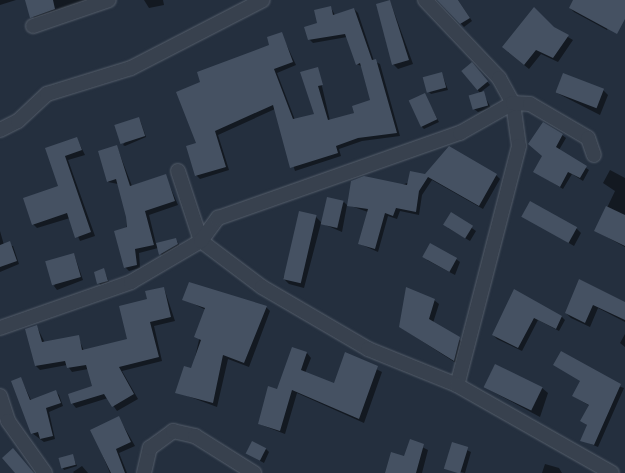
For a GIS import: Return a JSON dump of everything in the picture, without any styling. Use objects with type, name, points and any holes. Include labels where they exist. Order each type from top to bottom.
[{"type":"street","points":[[33,26],[109,0]]},
{"type":"street","points":[[0,130],[18,121],[47,94],[130,68],[238,4],[263,0]]},
{"type":"street","points":[[425,0],[453,34],[492,69],[513,103],[519,146],[457,385]]},
{"type":"street","points":[[0,328],[131,282],[201,241],[218,218],[460,133],[513,103],[530,104],[588,138],[594,155]]},
{"type":"street","points":[[178,170],[201,241],[262,287],[368,349],[457,385],[612,473]]},
{"type":"street","points":[[0,396],[4,426],[45,473]]},
{"type":"street","points":[[144,473],[150,448],[173,432],[196,436],[254,473]]},
{"type":"building","points":[[25,0],[53,0],[55,9],[30,18]]},
{"type":"building","points":[[390,0],[409,60],[392,65],[376,4]]},
{"type":"building","points":[[437,0],[458,0],[470,18],[460,24]]},
{"type":"building","points":[[573,0],[625,0],[625,19],[617,34],[569,8]]},
{"type":"building","points":[[331,6],[333,15],[354,8],[372,60],[376,59],[397,133],[358,138],[336,146],[338,153],[290,168],[273,105],[215,131],[226,167],[195,176],[186,146],[196,143],[176,92],[200,82],[197,72],[269,45],[267,37],[282,32],[293,62],[274,69],[293,119],[314,114],[300,72],[318,67],[323,85],[318,86],[328,120],[354,113],[352,106],[370,100],[360,63],[356,65],[345,34],[308,40],[304,27],[317,23],[314,10]]},
{"type":"building","points":[[534,7],[554,27],[569,35],[553,58],[536,50],[524,65],[502,47]]},
{"type":"building","points":[[472,62],[488,81],[477,90],[461,71]]},
{"type":"building","points":[[442,72],[446,87],[427,93],[423,77]]},
{"type":"building","points":[[563,73],[604,89],[597,108],[555,93]]},
{"type":"building","points":[[484,91],[488,105],[473,110],[469,95]]},
{"type":"building","points":[[425,93],[437,119],[421,127],[409,101]]},
{"type":"building","points":[[139,117],[145,136],[120,144],[114,125]]},
{"type":"building","points":[[543,122],[563,134],[556,147],[587,166],[580,178],[568,172],[560,187],[533,172],[542,156],[528,144]]},
{"type":"building","points":[[77,137],[82,150],[65,156],[91,232],[75,238],[67,213],[32,225],[23,198],[58,186],[45,148]]},
{"type":"building","points":[[117,145],[130,186],[166,174],[175,201],[145,211],[154,245],[135,249],[137,265],[124,268],[114,231],[127,227],[126,217],[116,179],[107,182],[98,151]]},
{"type":"building","points":[[449,146],[497,174],[479,206],[428,177],[419,191],[416,212],[396,208],[393,216],[385,213],[375,249],[358,244],[368,209],[347,206],[351,181],[364,176],[407,185],[410,171],[425,174]]},
{"type":"building","points":[[327,197],[344,201],[337,228],[321,224]]},
{"type":"building","points":[[530,201],[577,227],[569,243],[521,217]]},
{"type":"building","points":[[606,206],[625,215],[625,246],[594,231]]},
{"type":"building","points":[[299,211],[317,215],[301,283],[283,279]]},
{"type":"building","points":[[451,212],[473,226],[465,238],[443,225]]},
{"type":"building","points":[[176,238],[178,244],[159,255],[156,243]]},
{"type":"building","points":[[10,241],[17,261],[0,267],[0,245]]},
{"type":"building","points":[[430,243],[457,258],[449,272],[422,257]]},
{"type":"building","points":[[74,253],[81,277],[52,285],[45,261]]},
{"type":"building","points":[[104,268],[108,281],[97,284],[94,272]]},
{"type":"building","points":[[579,279],[625,302],[625,320],[593,305],[585,323],[565,313]]},
{"type":"building","points":[[189,282],[267,306],[244,363],[223,355],[213,403],[175,393],[184,366],[191,368],[201,340],[194,337],[205,308],[182,300]]},
{"type":"building","points":[[164,287],[171,317],[150,322],[159,357],[119,367],[134,394],[112,407],[104,394],[71,404],[68,394],[92,386],[86,365],[67,368],[65,361],[35,366],[25,329],[37,325],[42,342],[79,335],[82,350],[127,339],[119,306],[147,299],[145,291]]},
{"type":"building","points":[[406,287],[435,299],[429,319],[460,337],[454,361],[399,327]]},
{"type":"building","points":[[514,289],[562,316],[556,329],[534,318],[518,348],[492,335]]},
{"type":"building","points":[[292,347],[307,352],[301,370],[334,383],[345,352],[378,366],[359,419],[292,390],[280,431],[258,424],[268,386],[277,389]]},
{"type":"building","points":[[561,351],[621,384],[594,445],[580,441],[587,425],[580,421],[589,405],[572,396],[580,381],[553,365]]},
{"type":"building","points":[[495,364],[543,387],[531,411],[484,387]]},
{"type":"building","points":[[21,377],[30,400],[56,390],[61,403],[46,408],[53,436],[40,439],[38,432],[31,434],[11,381]]},
{"type":"building","points":[[119,416],[131,442],[116,449],[125,473],[111,473],[90,430]]},
{"type":"building","points":[[410,439],[424,444],[416,473],[385,473],[391,452],[404,456]]},
{"type":"building","points":[[252,441],[266,448],[260,461],[246,453]]},
{"type":"building","points":[[452,442],[468,447],[460,473],[444,469]]},
{"type":"building","points":[[13,448],[34,473],[15,473],[2,458]]},
{"type":"building","points":[[73,454],[76,465],[61,469],[59,458]]}]
